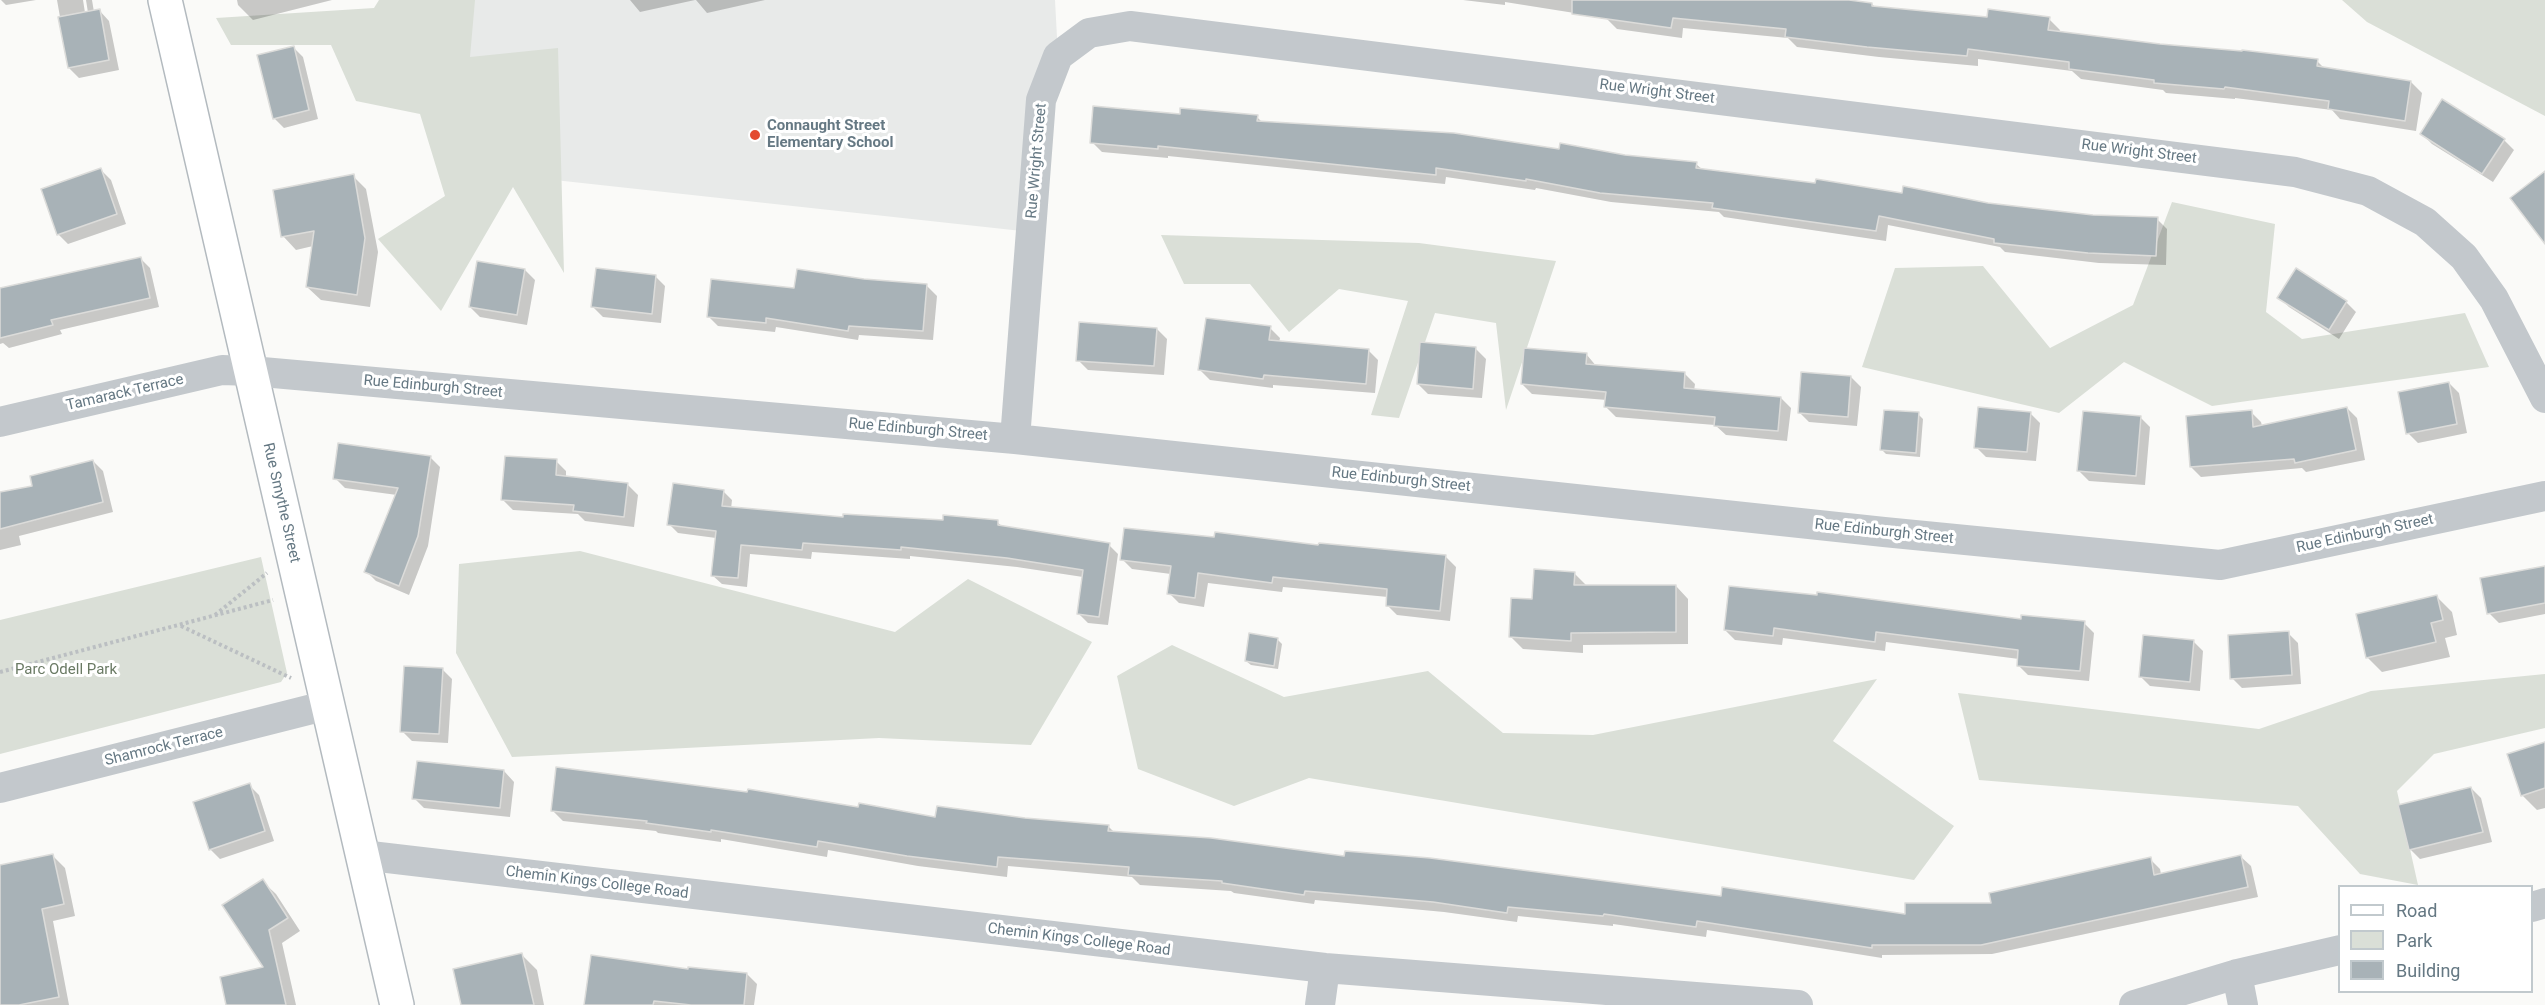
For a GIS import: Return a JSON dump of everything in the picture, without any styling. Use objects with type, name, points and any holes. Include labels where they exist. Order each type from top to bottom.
[{"type":"main road","name":"Rue Smythe Street","points":[[165,0],[397,1005]]},
{"type":"street","name":"Rue Wright Street","points":[[1015,439],[1041,100],[1058,56],[1089,33],[1130,26],[2305,175],[2368,191],[2425,222],[2464,257],[2493,299],[2545,398]]},
{"type":"street","name":"Tamarack Terrace","points":[[0,422],[218,371],[251,371]]},
{"type":"street","name":"Rue Edinburgh Street","points":[[251,371],[1015,439],[1884,532],[2220,565],[2545,496]]},
{"type":"street","name":"Shamrock Terrace","points":[[0,788],[328,705]]},
{"type":"street","name":"Chemin Kings College Road","points":[[362,855],[1325,968],[1798,1005]]},
{"type":"street","points":[[2134,1005],[2236,974],[2338,950]]},
{"type":"street","points":[[1320,1005],[1325,968]]},
{"type":"street","points":[[2236,974],[2243,1005]]},
{"type":"path","points":[[212,617],[270,571]]},
{"type":"path","points":[[0,672],[277,599]]},
{"type":"path","points":[[180,626],[296,680]]},
{"type":"shaded area","name":"Connaught Street Elementary School","points":[[468,0],[1055,0],[1058,56],[1031,232],[472,171]]},
{"type":"green space","points":[[379,0],[475,0],[470,57],[558,48],[564,273],[513,187],[441,311],[378,239],[445,196],[420,114],[356,101],[331,45],[231,45],[216,18],[374,8]]},
{"type":"green space","points":[[2342,0],[2545,0],[2545,116],[2367,22]]},
{"type":"green space","points":[[2172,202],[2275,224],[2266,312],[2302,339],[2465,313],[2489,367],[2212,406],[2124,362],[2059,413],[1862,367],[1895,268],[1983,266],[2050,348],[2133,305]]},
{"type":"green space","points":[[1161,235],[1419,243],[1556,261],[1506,410],[1496,323],[1435,313],[1399,418],[1371,415],[1408,301],[1339,289],[1289,332],[1250,284],[1184,284]]},
{"type":"green space","points":[[580,551],[895,632],[968,579],[1092,642],[1031,745],[879,738],[512,757],[456,653],[459,564]]},
{"type":"green space","name":"Parc Odell Park","points":[[261,557],[287,673],[281,682],[0,754],[0,620]]},
{"type":"green space","points":[[1172,645],[1284,697],[1428,671],[1503,733],[1593,735],[1877,679],[1833,741],[1954,826],[1914,880],[1309,778],[1234,806],[1138,769],[1117,676]]},
{"type":"green space","points":[[2545,674],[2545,728],[2434,754],[2397,791],[2418,885],[2360,874],[2298,806],[1979,780],[1958,693],[2259,729],[2371,691]]},
{"type":"building","points":[[1572,0],[1849,0],[1872,3],[1872,6],[1987,17],[1988,9],[2050,17],[2048,30],[2160,44],[2318,59],[2317,66],[2411,81],[2405,121],[2328,109],[2329,101],[2225,87],[2224,89],[2154,83],[2154,80],[2069,69],[2069,62],[1968,49],[1967,56],[1785,37],[1786,29],[1673,18],[1671,28],[1572,14]]},
{"type":"building","points":[[100,9],[109,60],[68,68],[58,17]]},
{"type":"building","points":[[294,46],[309,110],[273,119],[257,55]]},
{"type":"building","points":[[2442,99],[2505,139],[2482,174],[2420,134]]},
{"type":"building","points":[[1093,106],[1180,114],[1180,108],[1258,115],[1257,121],[1454,133],[1559,149],[1560,143],[1625,155],[1697,162],[1696,168],[1815,183],[1816,179],[1902,193],[1903,186],[1988,203],[2093,215],[2158,217],[2156,256],[2088,253],[1994,243],[1994,239],[1879,216],[1876,231],[1712,208],[1713,203],[1600,193],[1526,179],[1526,181],[1436,168],[1436,175],[1158,146],[1158,149],[1090,143]]},
{"type":"building","points":[[101,168],[117,214],[57,235],[41,189]]},
{"type":"building","points":[[2545,171],[2545,244],[2510,198]]},
{"type":"building","points":[[354,174],[365,238],[357,295],[306,287],[314,231],[281,237],[273,190]]},
{"type":"building","points":[[141,257],[150,298],[51,320],[53,325],[0,338],[0,288]]},
{"type":"building","points":[[477,261],[525,269],[517,315],[469,307]]},
{"type":"building","points":[[596,268],[656,275],[652,314],[591,307]]},
{"type":"building","points":[[2296,268],[2347,301],[2329,330],[2277,298]]},
{"type":"building","points":[[797,269],[864,279],[927,284],[923,331],[849,326],[848,331],[766,318],[766,323],[707,317],[711,279],[794,288]]},
{"type":"building","points":[[1206,318],[1271,326],[1269,340],[1369,349],[1366,384],[1264,375],[1263,379],[1198,370]]},
{"type":"building","points":[[1079,322],[1157,328],[1154,366],[1076,361]]},
{"type":"building","points":[[1420,342],[1476,347],[1473,389],[1417,384]]},
{"type":"building","points":[[1524,348],[1587,353],[1586,364],[1685,372],[1684,388],[1781,397],[1778,431],[1714,426],[1715,417],[1604,407],[1606,392],[1521,384]]},
{"type":"building","points":[[1801,372],[1851,376],[1848,417],[1798,413]]},
{"type":"building","points":[[2449,382],[2457,424],[2406,434],[2398,392]]},
{"type":"building","points":[[1978,407],[2031,412],[2027,452],[1974,448]]},
{"type":"building","points":[[2347,407],[2356,450],[2295,463],[2294,459],[2190,467],[2186,416],[2252,410],[2253,427]]},
{"type":"building","points":[[1884,410],[1919,412],[1916,453],[1880,450]]},
{"type":"building","points":[[2083,411],[2141,416],[2136,476],[2077,471]]},
{"type":"building","points":[[338,443],[431,456],[418,536],[399,586],[364,572],[398,488],[333,479]]},
{"type":"building","points":[[505,456],[557,459],[556,475],[628,483],[624,517],[573,511],[574,505],[501,500]]},
{"type":"building","points":[[93,460],[103,502],[0,529],[0,492],[32,486],[30,476]]},
{"type":"building","points":[[673,483],[724,490],[722,506],[843,517],[843,514],[943,520],[943,515],[998,520],[998,525],[1110,543],[1099,617],[1077,614],[1083,570],[1007,558],[901,547],[901,550],[803,543],[802,550],[741,545],[738,578],[711,576],[716,531],[667,525]]},
{"type":"building","points":[[1124,528],[1214,537],[1215,532],[1318,545],[1319,543],[1446,555],[1440,611],[1386,606],[1387,589],[1273,577],[1272,583],[1198,573],[1195,598],[1167,594],[1171,566],[1120,560]]},
{"type":"building","points":[[2545,566],[2545,603],[2487,614],[2480,578]]},
{"type":"building","points":[[1534,569],[1575,572],[1574,585],[1676,585],[1676,632],[1571,633],[1571,641],[1509,637],[1511,598],[1532,599]]},
{"type":"building","points":[[1729,586],[1817,595],[1817,592],[2021,619],[2021,615],[2085,621],[2080,671],[2017,666],[2018,650],[1876,632],[1875,642],[1774,628],[1773,636],[1724,630]]},
{"type":"building","points":[[2437,595],[2443,620],[2431,623],[2436,642],[2366,658],[2356,614]]},
{"type":"building","points":[[2289,631],[2292,675],[2230,679],[2228,635]]},
{"type":"building","points":[[1249,633],[1278,638],[1274,666],[1245,661]]},
{"type":"building","points":[[2143,635],[2194,640],[2190,682],[2139,677]]},
{"type":"building","points":[[404,666],[443,668],[439,734],[400,732]]},
{"type":"building","points":[[2545,742],[2545,788],[2521,796],[2507,754]]},
{"type":"building","points":[[417,761],[504,770],[500,808],[412,799]]},
{"type":"building","points":[[556,767],[747,792],[748,789],[858,807],[859,803],[935,817],[937,806],[1025,818],[1109,825],[1108,831],[1211,838],[1344,856],[1345,851],[1430,858],[1721,896],[1722,887],[1905,914],[1905,903],[1991,903],[1989,893],[2151,857],[2154,875],[2241,855],[2248,887],[1981,945],[1872,945],[1872,948],[1697,921],[1696,927],[1604,914],[1603,916],[1508,907],[1507,913],[1433,902],[1305,891],[1304,895],[1222,883],[1222,881],[1128,875],[1129,867],[998,857],[997,867],[907,856],[818,841],[817,847],[711,830],[711,832],[646,823],[647,821],[551,811]]},
{"type":"building","points":[[250,783],[265,831],[209,850],[193,802]]},
{"type":"building","points":[[2471,787],[2483,832],[2409,850],[2398,805]]},
{"type":"building","points":[[53,854],[64,904],[42,909],[59,997],[19,1005],[0,1005],[0,865]]},
{"type":"building","points":[[263,879],[288,918],[269,930],[286,1005],[226,1005],[220,977],[263,967],[222,905]]},
{"type":"building","points":[[522,953],[534,1005],[461,1005],[453,969]]},
{"type":"building","points":[[591,955],[688,969],[688,967],[747,973],[744,1005],[691,1005],[654,1001],[653,1005],[584,1005]]},
{"type":"place","name":"Connaught Street Elementary School","points":[[755,135]]}]
